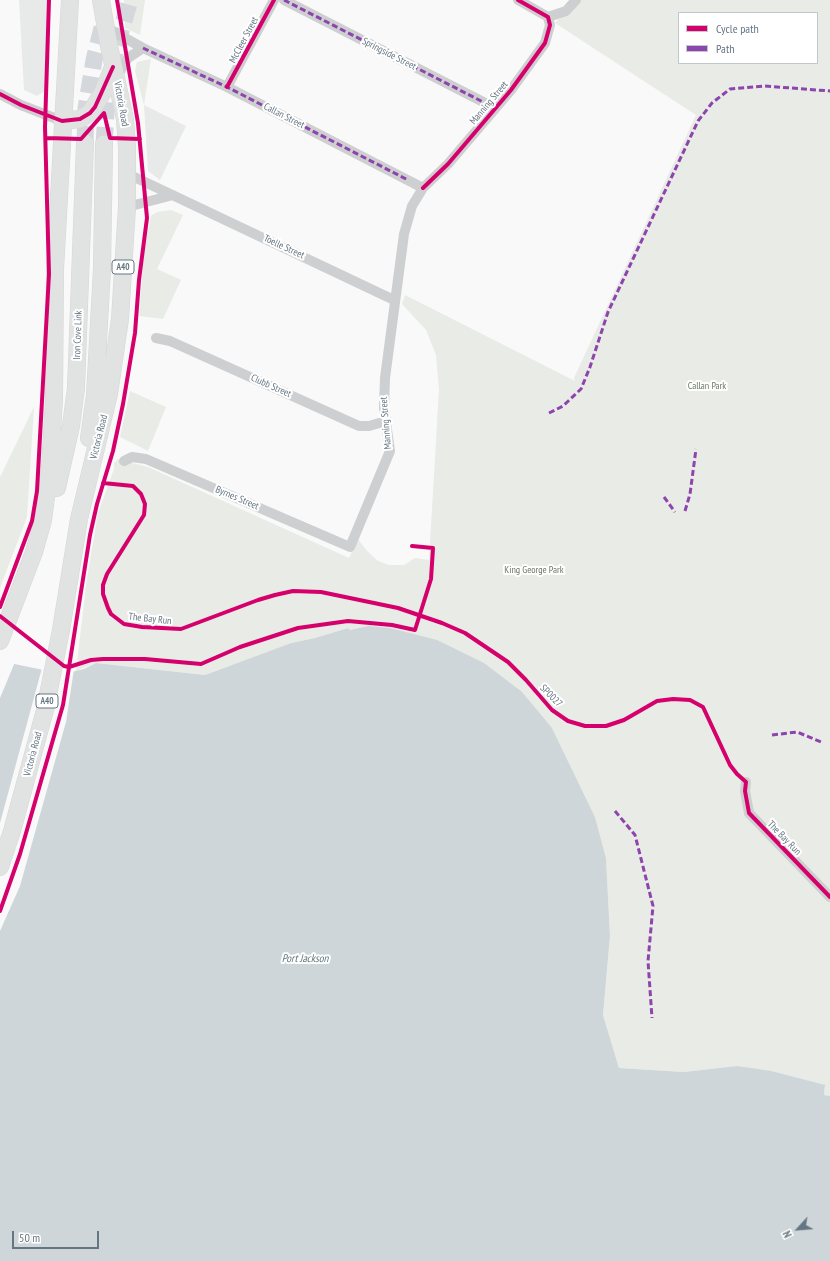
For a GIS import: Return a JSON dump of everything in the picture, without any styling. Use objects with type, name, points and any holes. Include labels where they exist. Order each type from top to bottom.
[{"type":"highway","points":[[0,641],[24,580],[42,521],[53,433],[55,269],[62,121],[70,0]]},
{"type":"highway","name":"Victoria Road","points":[[0,866],[12,831],[45,710],[61,630],[78,525],[115,363],[120,319],[128,174],[125,120],[105,27],[101,0]]},
{"type":"highway","points":[[62,121],[80,119],[90,113],[115,72]]},
{"type":"highway","name":"Iron Cove Link","points":[[42,521],[52,511],[71,426],[76,388],[85,143]]},
{"type":"highway","name":"Iron Cove Link","points":[[78,525],[75,507],[88,444],[95,395],[102,269],[104,144]]},
{"type":"street","name":"McCleer Street","points":[[227,87],[274,0]]},
{"type":"street","name":"Springside Street","points":[[284,0],[495,108]]},
{"type":"street","points":[[518,0],[548,17],[566,11],[576,0]]},
{"type":"street","name":"Manning Street","points":[[350,547],[389,456],[389,441],[386,421],[385,378],[394,300],[404,234],[412,206],[423,188],[448,164],[511,90],[545,43],[550,25],[548,17]]},
{"type":"street","name":"Callan Street","points":[[105,27],[143,48],[227,87],[423,188]]},
{"type":"street","points":[[115,72],[128,58],[143,48]]},
{"type":"street","points":[[0,94],[21,105],[62,121]]},
{"type":"street","name":"Toelle Street","points":[[128,174],[394,300]]},
{"type":"street","points":[[127,207],[173,195]]},
{"type":"street","name":"Clubb Street","points":[[156,338],[170,341],[354,424],[364,427],[386,421]]},
{"type":"street","name":"Byrnes Street","points":[[124,461],[132,457],[146,459],[350,547]]},
{"type":"street","name":"The Bay Run","points":[[746,782],[745,792],[749,813],[830,897]]},
{"type":"shaded area","points":[[19,0],[48,0],[45,91],[37,96],[24,90]]},
{"type":"shaded area","points":[[144,105],[186,126],[160,180],[148,171]]},
{"type":"green space","points":[[124,0],[145,0],[140,35],[125,28]]},
{"type":"green space","name":"Callan Park","points":[[577,0],[830,0],[830,1096],[824,1095],[825,1086],[738,1066],[684,1072],[619,1068],[603,1015],[610,936],[606,858],[595,817],[552,728],[368,626],[350,630],[348,628],[315,638],[291,643],[205,675],[96,663],[76,671],[87,578],[98,513],[114,469],[114,462],[116,462],[117,459],[148,467],[349,558],[358,539],[367,551],[378,561],[389,565],[404,565],[415,558],[429,560],[439,390],[436,355],[426,330],[402,304],[405,295],[575,381],[574,378],[696,115],[555,23]]},
{"type":"green space","points":[[151,59],[144,105],[135,71],[137,62]]},
{"type":"green space","points":[[171,210],[183,215],[157,269],[181,280],[163,319],[139,316],[144,252],[151,216],[157,212]]},
{"type":"green space","points":[[130,391],[166,407],[148,451],[120,437]]},
{"type":"green space","points":[[34,407],[27,517],[0,588],[0,477]]},
{"type":"water","name":"Port Jackson","points":[[368,626],[390,628],[437,640],[484,663],[522,692],[552,728],[595,817],[606,858],[610,936],[603,1015],[619,1068],[684,1072],[737,1066],[771,1071],[825,1085],[824,1095],[830,1096],[830,1261],[0,1261],[0,661],[63,674],[84,669],[96,663],[205,675],[291,643],[315,638],[348,628],[350,630]]},
{"type":"pier","points":[[0,659],[15,662],[0,698]]},
{"type":"pier","points":[[42,668],[63,672],[74,669],[66,722],[20,886],[0,931],[0,823]]},
{"type":"tunnel","points":[[104,144],[107,99],[115,52],[130,0]]},
{"type":"tunnel","points":[[85,143],[86,108],[94,60],[105,16]]},
{"type":"marked path","points":[[284,0],[483,102]]},
{"type":"marked path","points":[[143,48],[227,87],[408,180]]},
{"type":"marked path","points":[[549,413],[563,406],[581,389],[590,367],[608,312],[698,121],[712,103],[730,89],[765,86],[830,91]]},
{"type":"marked path","points":[[685,511],[690,494],[696,449]]},
{"type":"marked path","points":[[664,497],[675,512]]},
{"type":"marked path","points":[[772,735],[797,732],[821,742]]},
{"type":"marked path","points":[[615,811],[635,835],[653,906],[648,961],[652,1018]]},
{"type":"cycle path","points":[[0,607],[32,521],[37,491],[49,274],[45,127],[49,0]]},
{"type":"cycle path","points":[[0,911],[20,854],[63,705],[90,535],[97,504],[113,451],[123,404],[135,333],[139,280],[147,218],[138,123],[117,0]]},
{"type":"cycle path","points":[[227,87],[274,0]]},
{"type":"cycle path","points":[[423,188],[448,164],[511,90],[545,43],[550,25],[548,17],[518,0]]},
{"type":"cycle path","points":[[0,94],[21,105],[62,121],[80,119],[90,113],[95,107],[113,67]]},
{"type":"cycle path","points":[[47,138],[81,139],[104,113],[110,138],[140,139]]},
{"type":"cycle path","name":"SP0027","points":[[103,483],[133,486],[141,494],[145,504],[144,515],[107,574],[103,585],[103,594],[111,614],[124,624],[142,627],[181,629],[275,595],[293,591],[321,592],[398,608],[442,623],[465,633],[508,662],[552,710],[568,721],[585,726],[606,726],[624,720],[657,701],[673,699],[690,700],[703,707],[730,765],[746,782],[745,791],[749,813],[830,897]]},
{"type":"cycle path","points":[[0,616],[64,666],[69,667],[91,660],[103,659],[145,659],[201,664],[240,647],[298,628],[348,621],[392,625],[415,630],[431,579],[433,548],[412,546]]},
{"type":"park label","name":"King George Park","points":[[534,570]]}]
